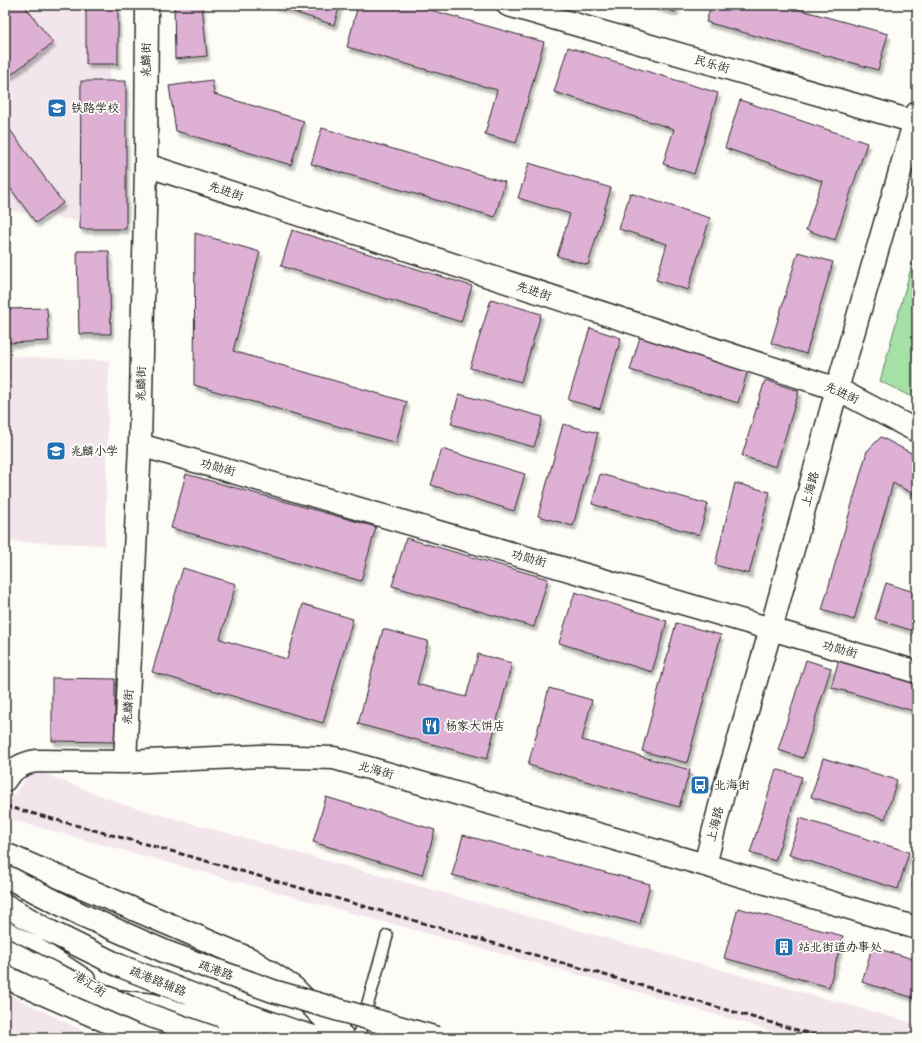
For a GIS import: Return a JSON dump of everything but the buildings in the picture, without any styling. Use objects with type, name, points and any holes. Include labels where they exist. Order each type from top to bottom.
[{"type":"main road","name":"兆麟街","points":[[125,762],[140,445],[146,165],[147,5]]},
{"type":"main road","name":"民乐街","points":[[508,5],[916,119]]},
{"type":"main road","name":"上海路","points":[[705,865],[724,790],[771,629],[837,389],[916,119]]},
{"type":"main road","name":"先进街","points":[[146,165],[837,389],[917,431]]},
{"type":"main road","name":"功勋街","points":[[140,445],[917,672]]},
{"type":"main road","name":"北海街","points":[[5,780],[17,767],[31,761],[125,762],[261,756],[334,758],[917,928]]},
{"type":"main road","points":[[5,854],[250,959],[294,988],[344,1038]]},
{"type":"main road","name":"疏港路","points":[[5,876],[82,916],[166,952],[273,991],[436,1038]]},
{"type":"main road","name":"疏港路辅路","points":[[5,905],[47,930],[118,965],[211,1002],[318,1038]]},
{"type":"main road","name":"港汇街","points":[[5,932],[36,949],[173,1038]]},
{"type":"main road","points":[[5,950],[54,974],[140,1012],[214,1038]]},
{"type":"main road","name":"疏港路辅路","points":[[5,977],[124,1029],[149,1038]]},
{"type":"main road","name":"疏港路辅路","points":[[40,992],[153,1005],[255,1038]]},
{"type":"lane","points":[[358,1038],[387,936]]},
{"type":"shaded area","name":"铁路学校","points":[[5,5],[110,5],[108,225],[5,210]]},
{"type":"shaded area","name":"兆麟小学","points":[[5,356],[109,361],[105,545],[5,541]]},
{"type":"shaded area","points":[[32,769],[125,805],[917,1024],[917,1038],[795,1038],[594,979],[5,818],[5,809]]},
{"type":"shaded area","points":[[5,992],[81,1030],[100,1038],[5,1038]]},
{"type":"green space","points":[[917,246],[917,400],[880,381]]},
{"type":"railway","points":[[5,806],[171,851],[825,1038]]},
{"type":"place","name":"铁路学校","points":[[57,108]]},
{"type":"place","name":"兆麟小学","points":[[56,451]]},
{"type":"place","name":"杨家大饼店","points":[[431,726]]},
{"type":"place","name":"北海街","points":[[700,785]]},
{"type":"place","name":"站北街道办事处","points":[[784,947]]}]
